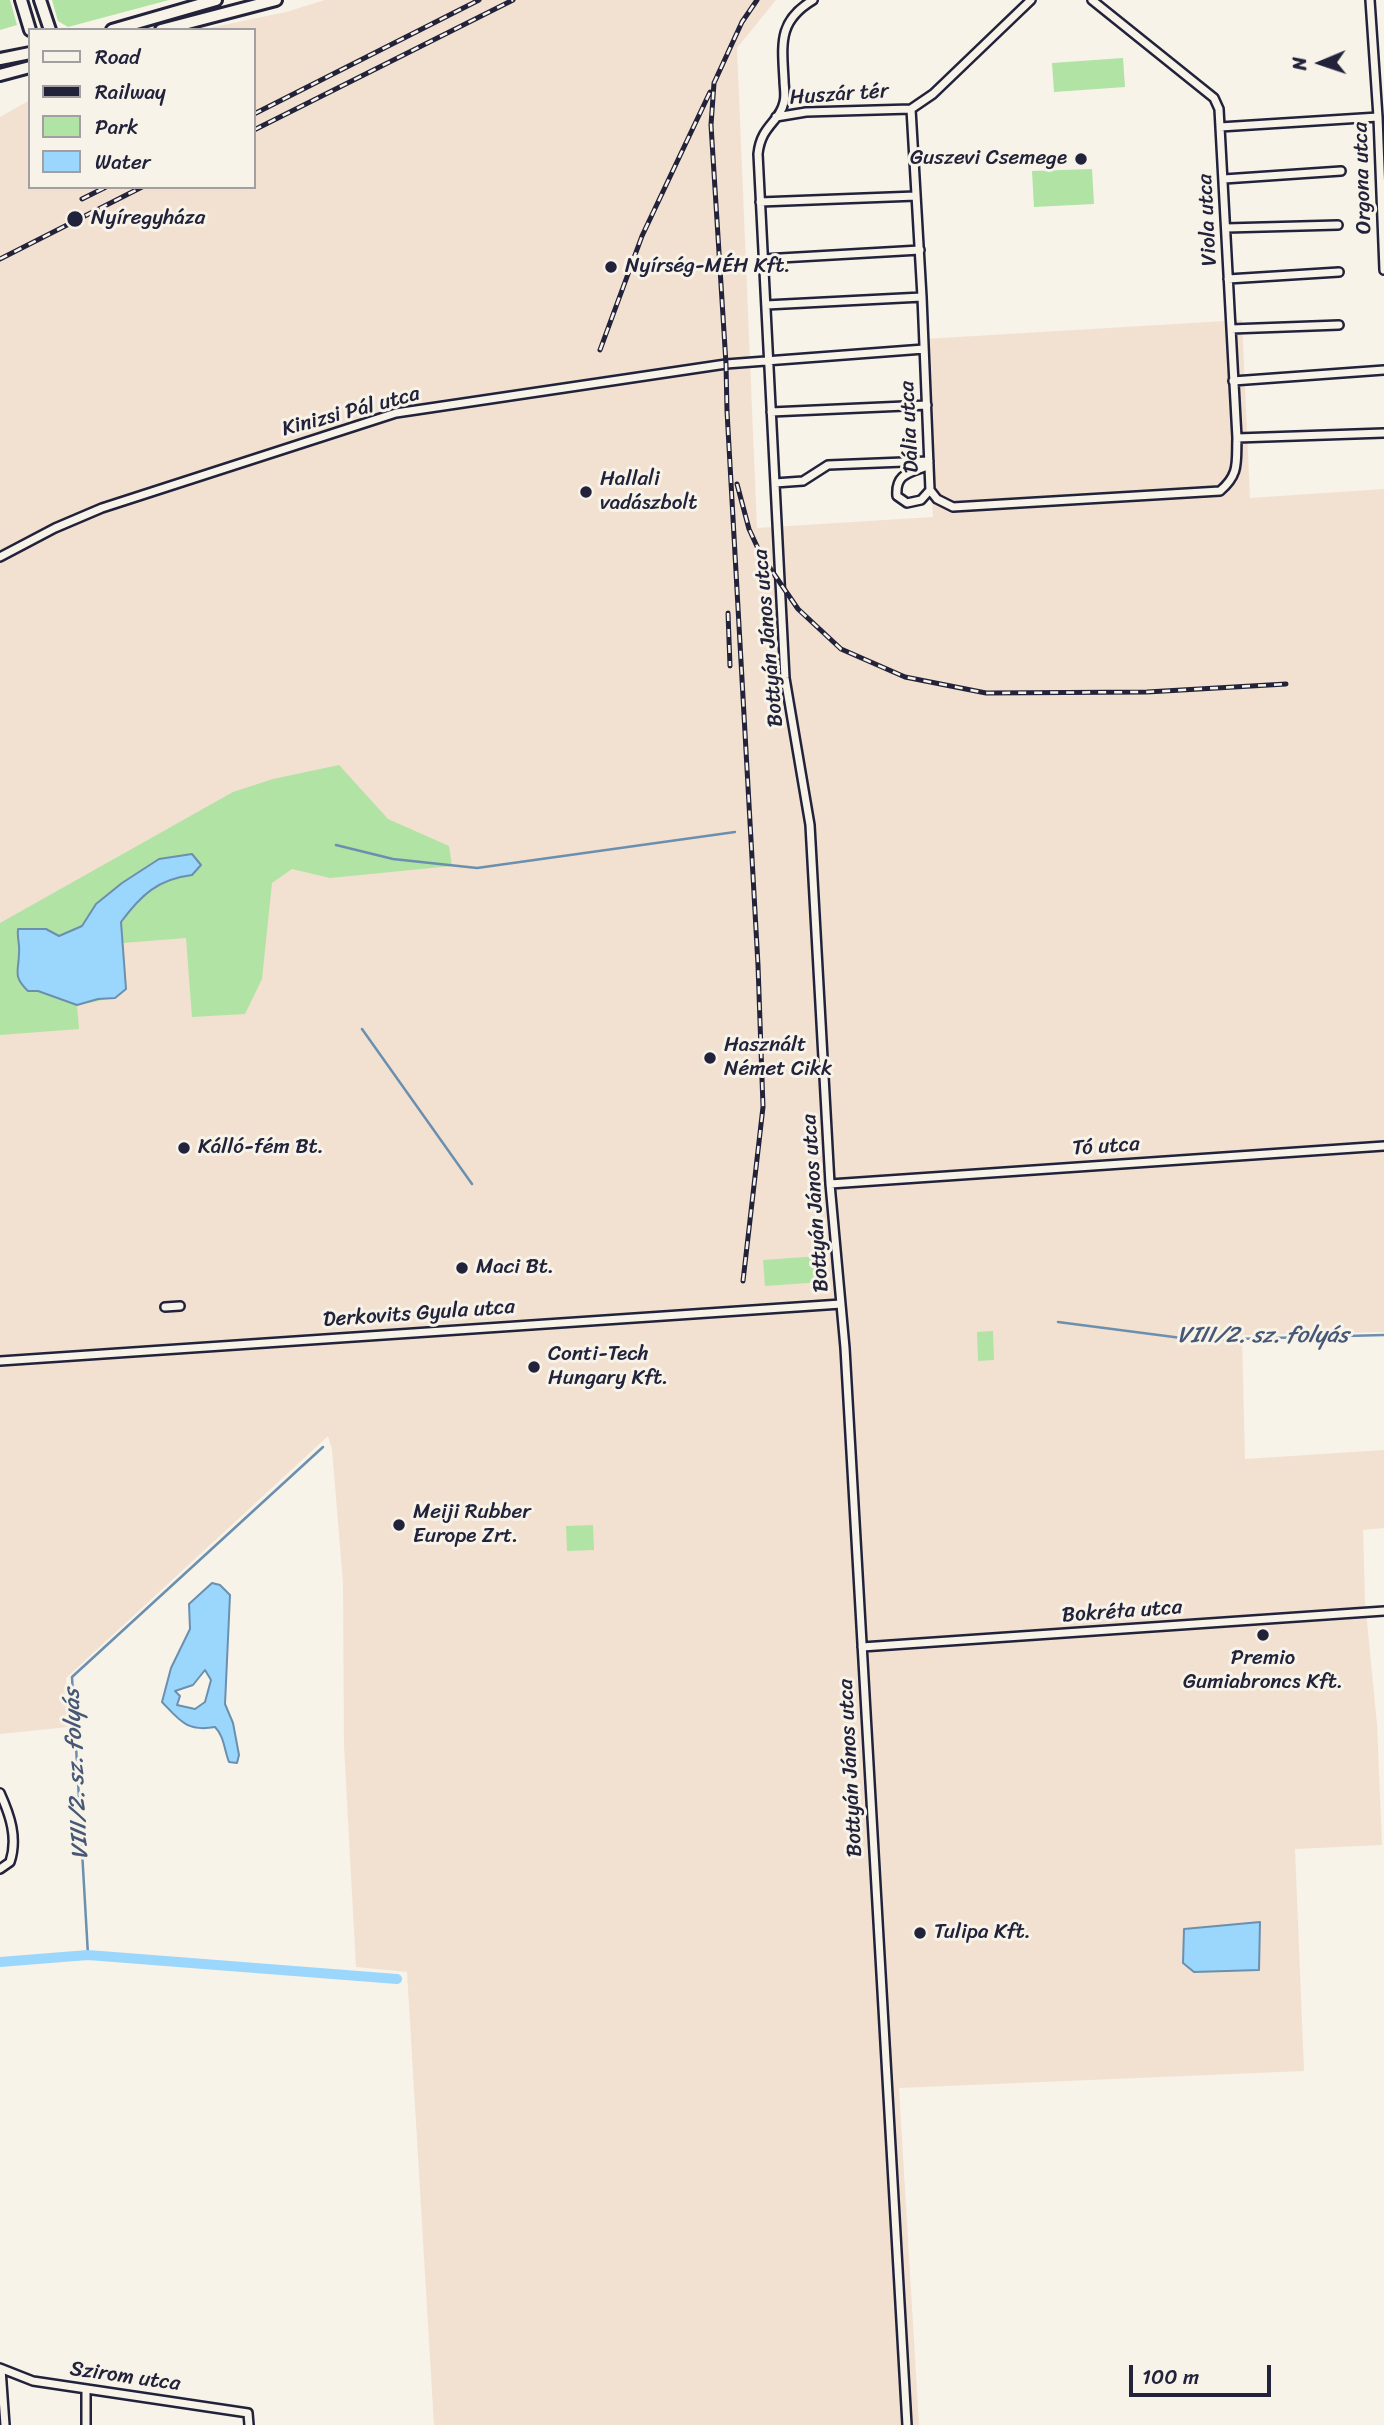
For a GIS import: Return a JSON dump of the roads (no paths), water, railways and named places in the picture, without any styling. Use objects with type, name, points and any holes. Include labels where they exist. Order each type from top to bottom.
[{"type":"main road","points":[[21,0],[29,28]]},
{"type":"main road","points":[[40,0],[49,28]]},
{"type":"main road","points":[[119,28],[216,0]]},
{"type":"main road","points":[[169,28],[276,0]]},
{"type":"main road","points":[[0,60],[28,53]]},
{"type":"main road","points":[[0,75],[28,68]]},
{"type":"street","name":"Bottyán János utca","points":[[813,0],[799,9],[786,24],[783,40],[784,102],[759,140],[758,154],[785,678],[810,825],[830,1184],[841,1304],[862,1647],[907,2425]]},
{"type":"street","name":"Huszár tér","points":[[775,117],[806,112],[911,109],[933,94],[1031,0]]},
{"type":"street","name":"Viola utca","points":[[1093,0],[1214,98],[1219,109],[1237,438],[1236,471],[1230,482],[1220,491]]},
{"type":"street","name":"Orgona utca","points":[[1370,0],[1381,137],[1384,270]]},
{"type":"street","name":"Dália utca","points":[[911,109],[930,490],[937,499],[953,507],[1220,491]]},
{"type":"street","points":[[1220,127],[1378,117]]},
{"type":"street","points":[[1224,179],[1341,171]]},
{"type":"street","points":[[760,202],[916,196]]},
{"type":"street","points":[[1226,228],[1338,225]]},
{"type":"street","points":[[763,259],[919,250]]},
{"type":"street","points":[[1228,278],[1339,272]]},
{"type":"street","points":[[766,305],[922,298]]},
{"type":"street","points":[[1231,329],[1339,325]]},
{"type":"street","name":"Kinizsi Pál utca","points":[[0,557],[55,528],[102,508],[396,413],[710,367],[924,349]]},
{"type":"street","points":[[1233,381],[1384,370]]},
{"type":"street","points":[[771,412],[927,405]]},
{"type":"street","points":[[1237,438],[1384,433]]},
{"type":"street","points":[[775,483],[803,481],[828,465],[929,463]]},
{"type":"street","points":[[929,463],[908,471],[900,478],[896,487],[897,496],[907,503],[921,500],[930,490]]},
{"type":"street","name":"Tó utca","points":[[830,1184],[1384,1146]]},
{"type":"street","name":"Derkovits Gyula utca","points":[[0,1361],[841,1304]]},
{"type":"street","points":[[165,1307],[180,1306]]},
{"type":"street","name":"Bokréta utca","points":[[862,1647],[1384,1611]]},
{"type":"street","points":[[0,1793],[12,1822],[13,1845],[10,1861],[0,1869]]},
{"type":"street","points":[[1,2369],[5,2425]]},
{"type":"street","name":"Szirom utca","points":[[1,2369],[33,2381],[248,2413],[249,2425]]},
{"type":"street","points":[[86,2389],[86,2425]]},
{"type":"water","points":[[192,854],[201,865],[192,875],[169,880],[151,890],[121,922],[126,989],[115,998],[77,1005],[38,991],[28,991],[23,986],[18,973],[18,929],[46,929],[59,936],[82,926],[96,904],[159,859]]},
{"type":"water","points":[[212,1583],[220,1585],[230,1595],[225,1704],[233,1723],[239,1755],[237,1763],[229,1762],[215,1727],[191,1726],[179,1720],[162,1702],[171,1668],[190,1629],[189,1604]],"holes":[[[205,1670],[211,1680],[205,1702],[195,1709],[177,1705],[180,1696],[175,1691],[193,1685]]]},
{"type":"water","points":[[1260,1922],[1259,1970],[1194,1972],[1183,1963],[1184,1929]]},
{"type":"waterway","points":[[336,845],[393,859],[477,868],[735,832]]},
{"type":"waterway","points":[[362,1029],[472,1184]]},
{"type":"waterway","name":"VIII/2. sz. folyás","points":[[1058,1322],[1197,1340],[1384,1335]]},
{"type":"waterway","name":"VIII/2. sz. folyás","points":[[88,1955],[72,1677],[323,1447]]},
{"type":"waterway","points":[[0,1962],[88,1955],[397,1979]]},
{"type":"railway","points":[[256,113],[479,0]]},
{"type":"railway","points":[[256,129],[513,0]]},
{"type":"railway","points":[[743,1281],[763,1107],[758,965],[711,125],[714,83],[742,22],[757,0]]},
{"type":"railway","points":[[600,350],[642,236],[710,92]]},
{"type":"railway","points":[[82,199],[102,189]]},
{"type":"railway","points":[[0,259],[138,189]]},
{"type":"railway","points":[[737,484],[749,529],[761,555],[798,609],[841,649],[905,677],[986,693],[1147,692],[1286,684]]},
{"type":"railway","points":[[728,613],[730,666]]},
{"type":"place","name":"Guszevi Csemege","points":[[1081,159]]},
{"type":"place","name":"Nyíregyháza","points":[[75,219]]},
{"type":"place","name":"Nyírség-MÉH Kft.","points":[[611,267]]},
{"type":"place","name":"Hallali vadászbolt","points":[[586,492]]},
{"type":"place","name":"Használt Német Cikk","points":[[710,1058]]},
{"type":"place","name":"Kálló-fém Bt.","points":[[184,1148]]},
{"type":"place","name":"Maci Bt.","points":[[462,1268]]},
{"type":"place","name":"Conti-Tech Hungary Kft.","points":[[534,1367]]},
{"type":"place","name":"Meiji Rubber Europe Zrt.","points":[[399,1525]]},
{"type":"place","name":"Premio Gumiabroncs Kft.","points":[[1263,1635]]},
{"type":"place","name":"Tulipa Kft.","points":[[920,1933]]}]
